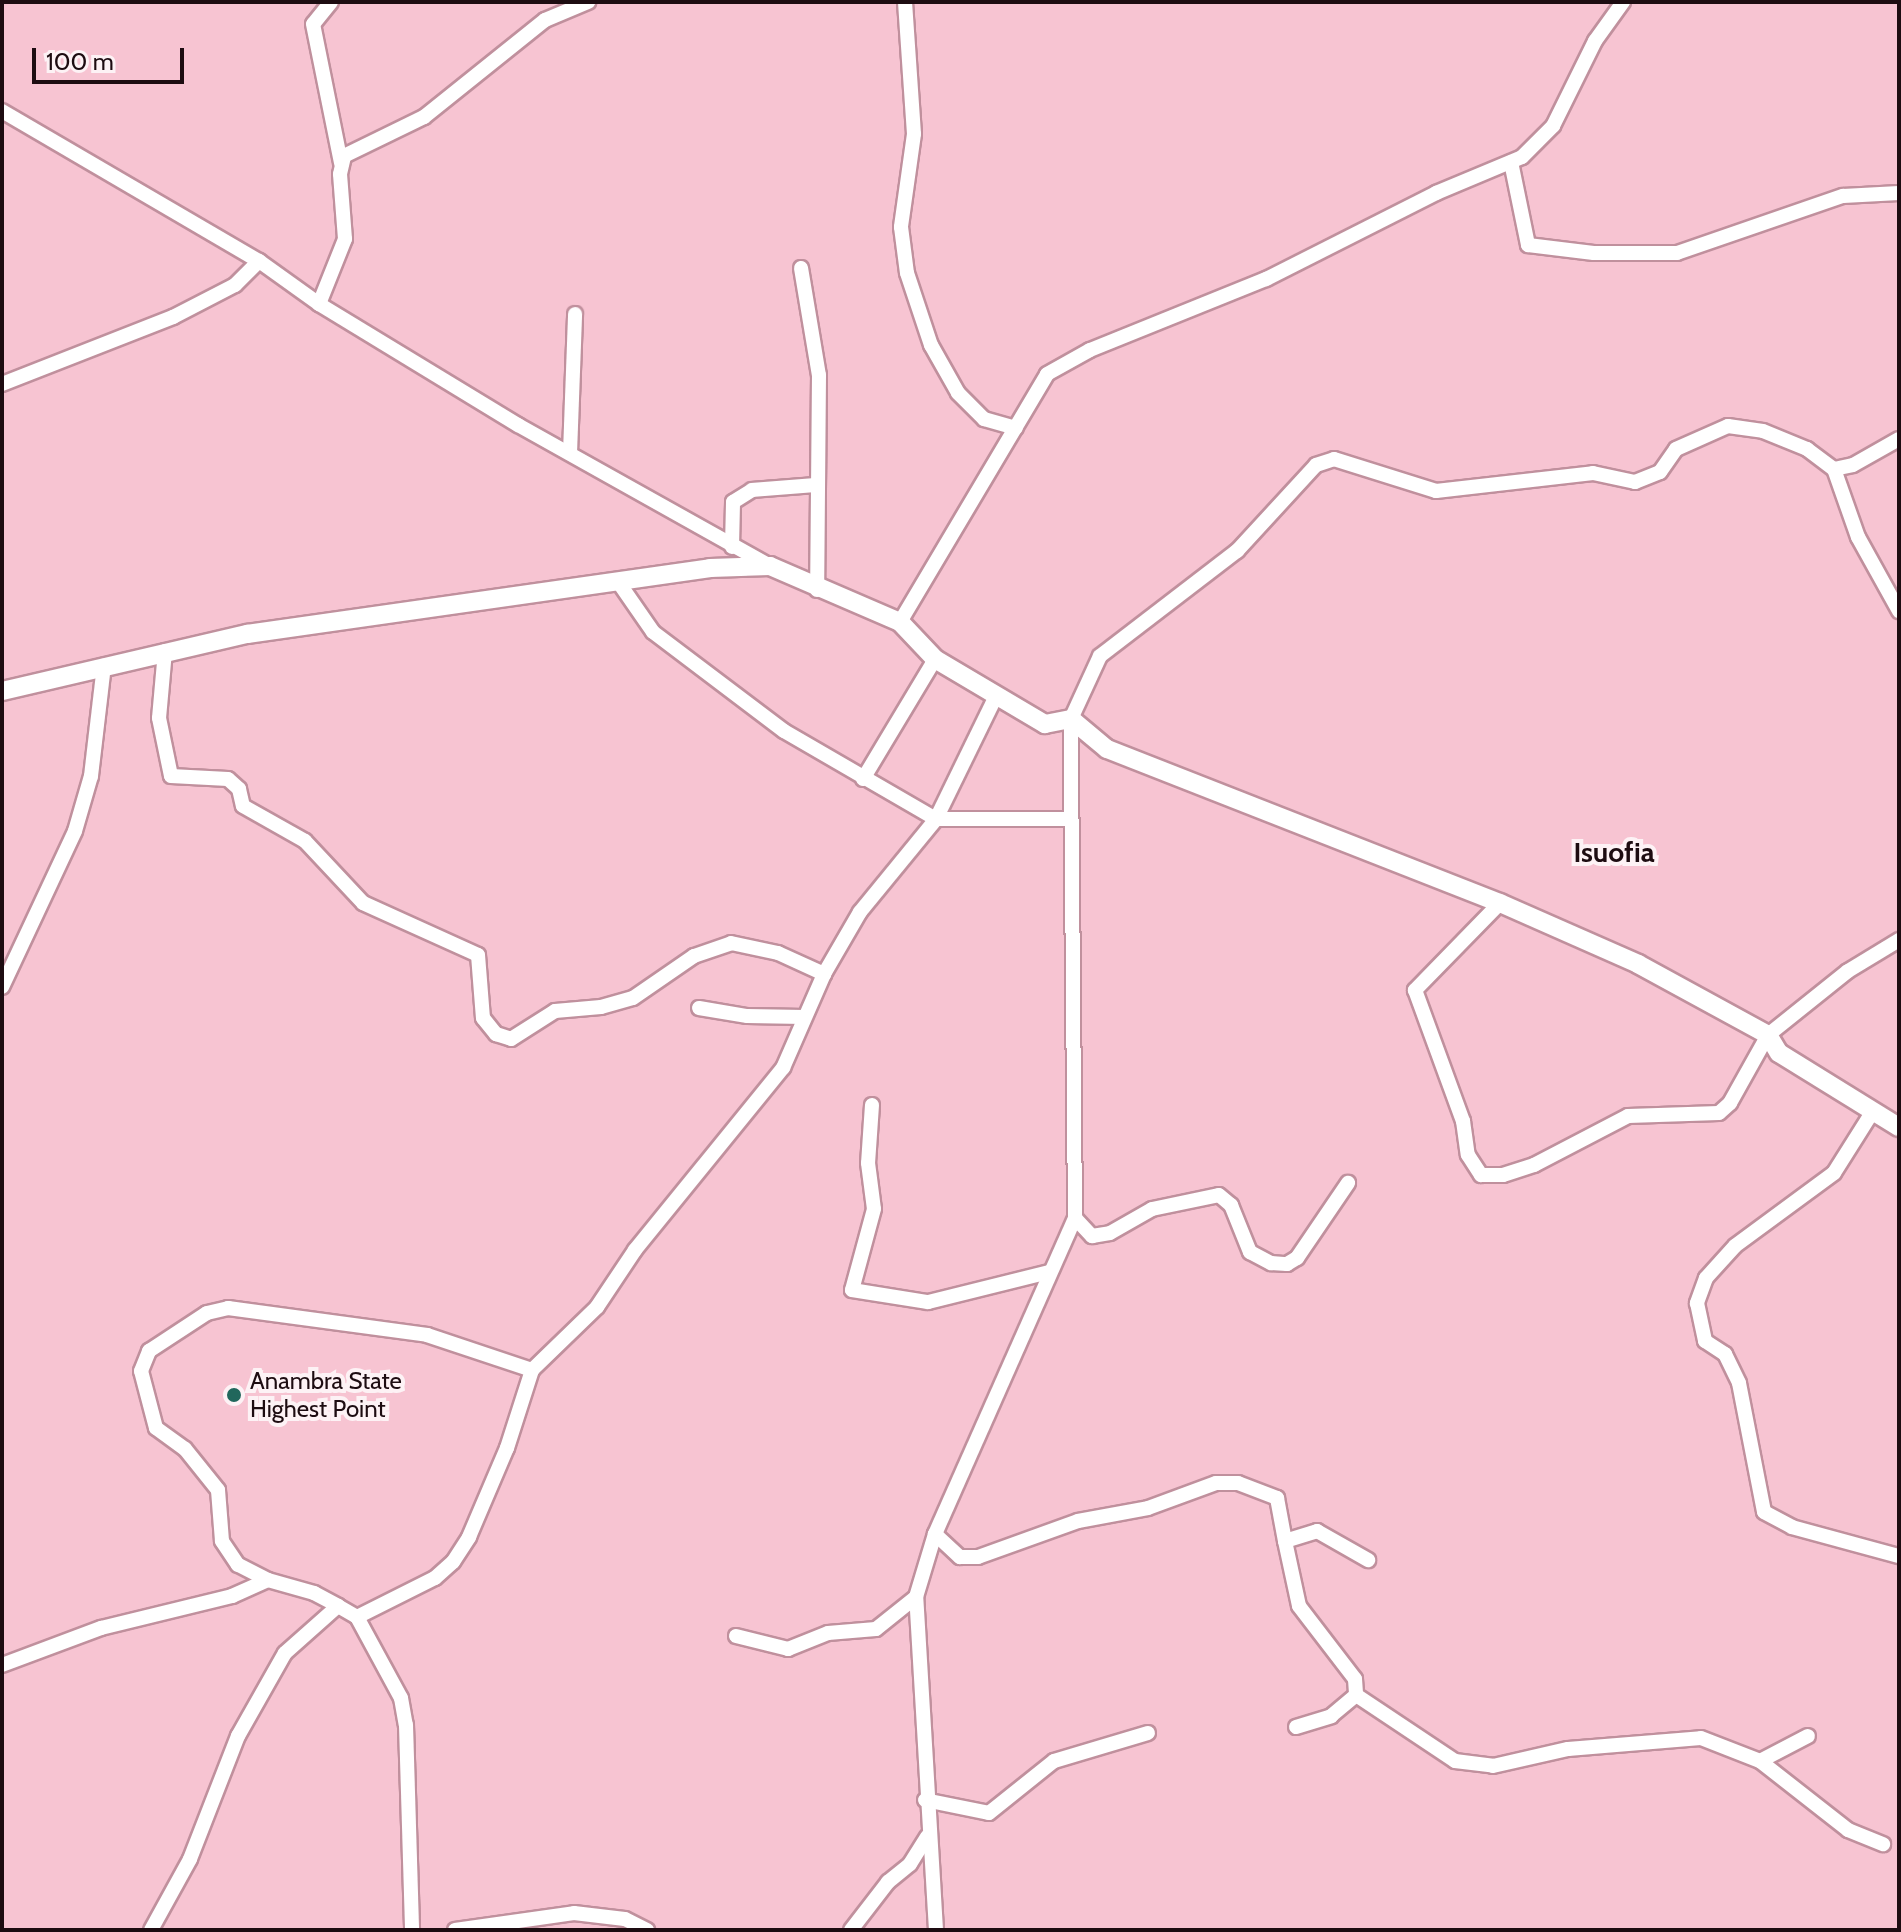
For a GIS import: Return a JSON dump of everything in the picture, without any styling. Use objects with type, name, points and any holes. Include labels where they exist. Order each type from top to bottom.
[{"type":"main road","points":[[2,691],[165,651],[306,625],[617,580],[770,566],[817,590],[900,622],[935,659],[1045,724],[1071,719],[1107,749],[1500,903],[1638,964],[1768,1035],[1779,1053],[1899,1127]]},
{"type":"street","points":[[319,304],[345,239],[341,163],[313,24],[331,2]]},
{"type":"street","points":[[341,163],[350,150],[396,133],[436,109],[545,20],[588,2]]},
{"type":"street","points":[[905,2],[914,134],[901,227],[907,273],[931,345],[958,393],[984,419],[1016,428]]},
{"type":"street","points":[[900,622],[1047,374],[1063,364],[1266,279],[1436,193],[1511,162],[1542,141],[1553,126],[1595,41],[1623,2]]},
{"type":"street","points":[[2,111],[259,261],[319,304],[570,453],[770,566]]},
{"type":"street","points":[[1511,162],[1528,245],[1594,253],[1677,253],[1843,196],[1899,193]]},
{"type":"street","points":[[2,384],[90,353],[211,299],[259,261]]},
{"type":"street","points":[[801,268],[819,375],[815,485],[821,548],[817,590]]},
{"type":"street","points":[[570,453],[575,314]]},
{"type":"street","points":[[936,1930],[927,1837],[916,1597],[935,1534],[1075,1218],[1071,719],[1100,656],[1237,551],[1316,465],[1344,460],[1436,491],[1593,473],[1635,482],[1660,472],[1676,449],[1712,430],[1743,425],[1807,449],[1834,469],[1858,537],[1899,611]]},
{"type":"street","points":[[1834,469],[1853,465],[1899,439]]},
{"type":"street","points":[[732,547],[733,502],[752,490],[815,485]]},
{"type":"street","points":[[617,580],[653,632],[784,731],[936,819],[1070,819]]},
{"type":"street","points":[[165,651],[159,718],[171,776],[228,779],[239,789],[243,806],[305,841],[363,903],[478,955],[483,1018],[496,1034],[511,1039],[555,1011],[601,1007],[633,998],[694,956],[722,945],[756,946],[824,974]]},
{"type":"street","points":[[863,779],[935,659]]},
{"type":"street","points":[[2,987],[75,831],[91,776],[104,666]]},
{"type":"street","points":[[357,1617],[435,1578],[453,1562],[469,1537],[502,1459],[532,1370],[597,1307],[635,1250],[774,1080],[824,974],[860,912],[936,819],[996,696]]},
{"type":"street","points":[[1500,903],[1415,990],[1463,1121],[1468,1155],[1481,1175],[1503,1175],[1534,1165],[1628,1116],[1719,1113],[1730,1103],[1768,1035],[1848,971],[1899,940]]},
{"type":"street","points":[[699,1008],[747,1016],[804,1017]]},
{"type":"street","points":[[872,1105],[868,1163],[874,1209],[852,1290],[928,1302],[1049,1272]]},
{"type":"street","points":[[1873,1111],[1834,1173],[1735,1246],[1706,1278],[1697,1303],[1705,1341],[1725,1354],[1739,1383],[1764,1512],[1792,1527],[1899,1556]]},
{"type":"street","points":[[1075,1218],[1092,1236],[1110,1233],[1152,1209],[1219,1195],[1231,1205],[1250,1252],[1271,1263],[1287,1264],[1297,1258],[1348,1183]]},
{"type":"street","points":[[412,1930],[406,1725],[401,1698],[357,1617],[314,1593],[268,1580],[238,1565],[222,1541],[218,1490],[185,1449],[156,1428],[141,1371],[149,1351],[207,1313],[228,1308],[427,1335],[532,1370]]},
{"type":"street","points":[[935,1534],[960,1557],[978,1557],[1078,1521],[1148,1508],[1216,1483],[1238,1483],[1277,1498],[1299,1606],[1355,1679],[1356,1695]]},
{"type":"street","points":[[1285,1541],[1317,1531],[1368,1560]]},
{"type":"street","points":[[2,1665],[101,1628],[232,1596],[268,1580]]},
{"type":"street","points":[[736,1636],[788,1649],[828,1633],[876,1629],[916,1597]]},
{"type":"street","points":[[151,1930],[190,1859],[262,1688],[285,1653],[338,1606]]},
{"type":"street","points":[[1296,1727],[1331,1716],[1356,1695]]},
{"type":"street","points":[[1356,1695],[1420,1740],[1475,1767],[1568,1749],[1701,1738],[1760,1761],[1848,1830],[1883,1844]]},
{"type":"street","points":[[925,1800],[989,1813],[1054,1761],[1148,1733]]},
{"type":"street","points":[[1760,1761],[1808,1736]]},
{"type":"street","points":[[851,1930],[888,1882],[910,1864],[927,1837]]},
{"type":"street","points":[[455,1930],[574,1913],[625,1919],[647,1930]]},
{"type":"place","name":"Anambra State Highest Point","points":[[234,1395]]},
{"type":"district","name":"Isuofia","points":[[1614,852]]}]
